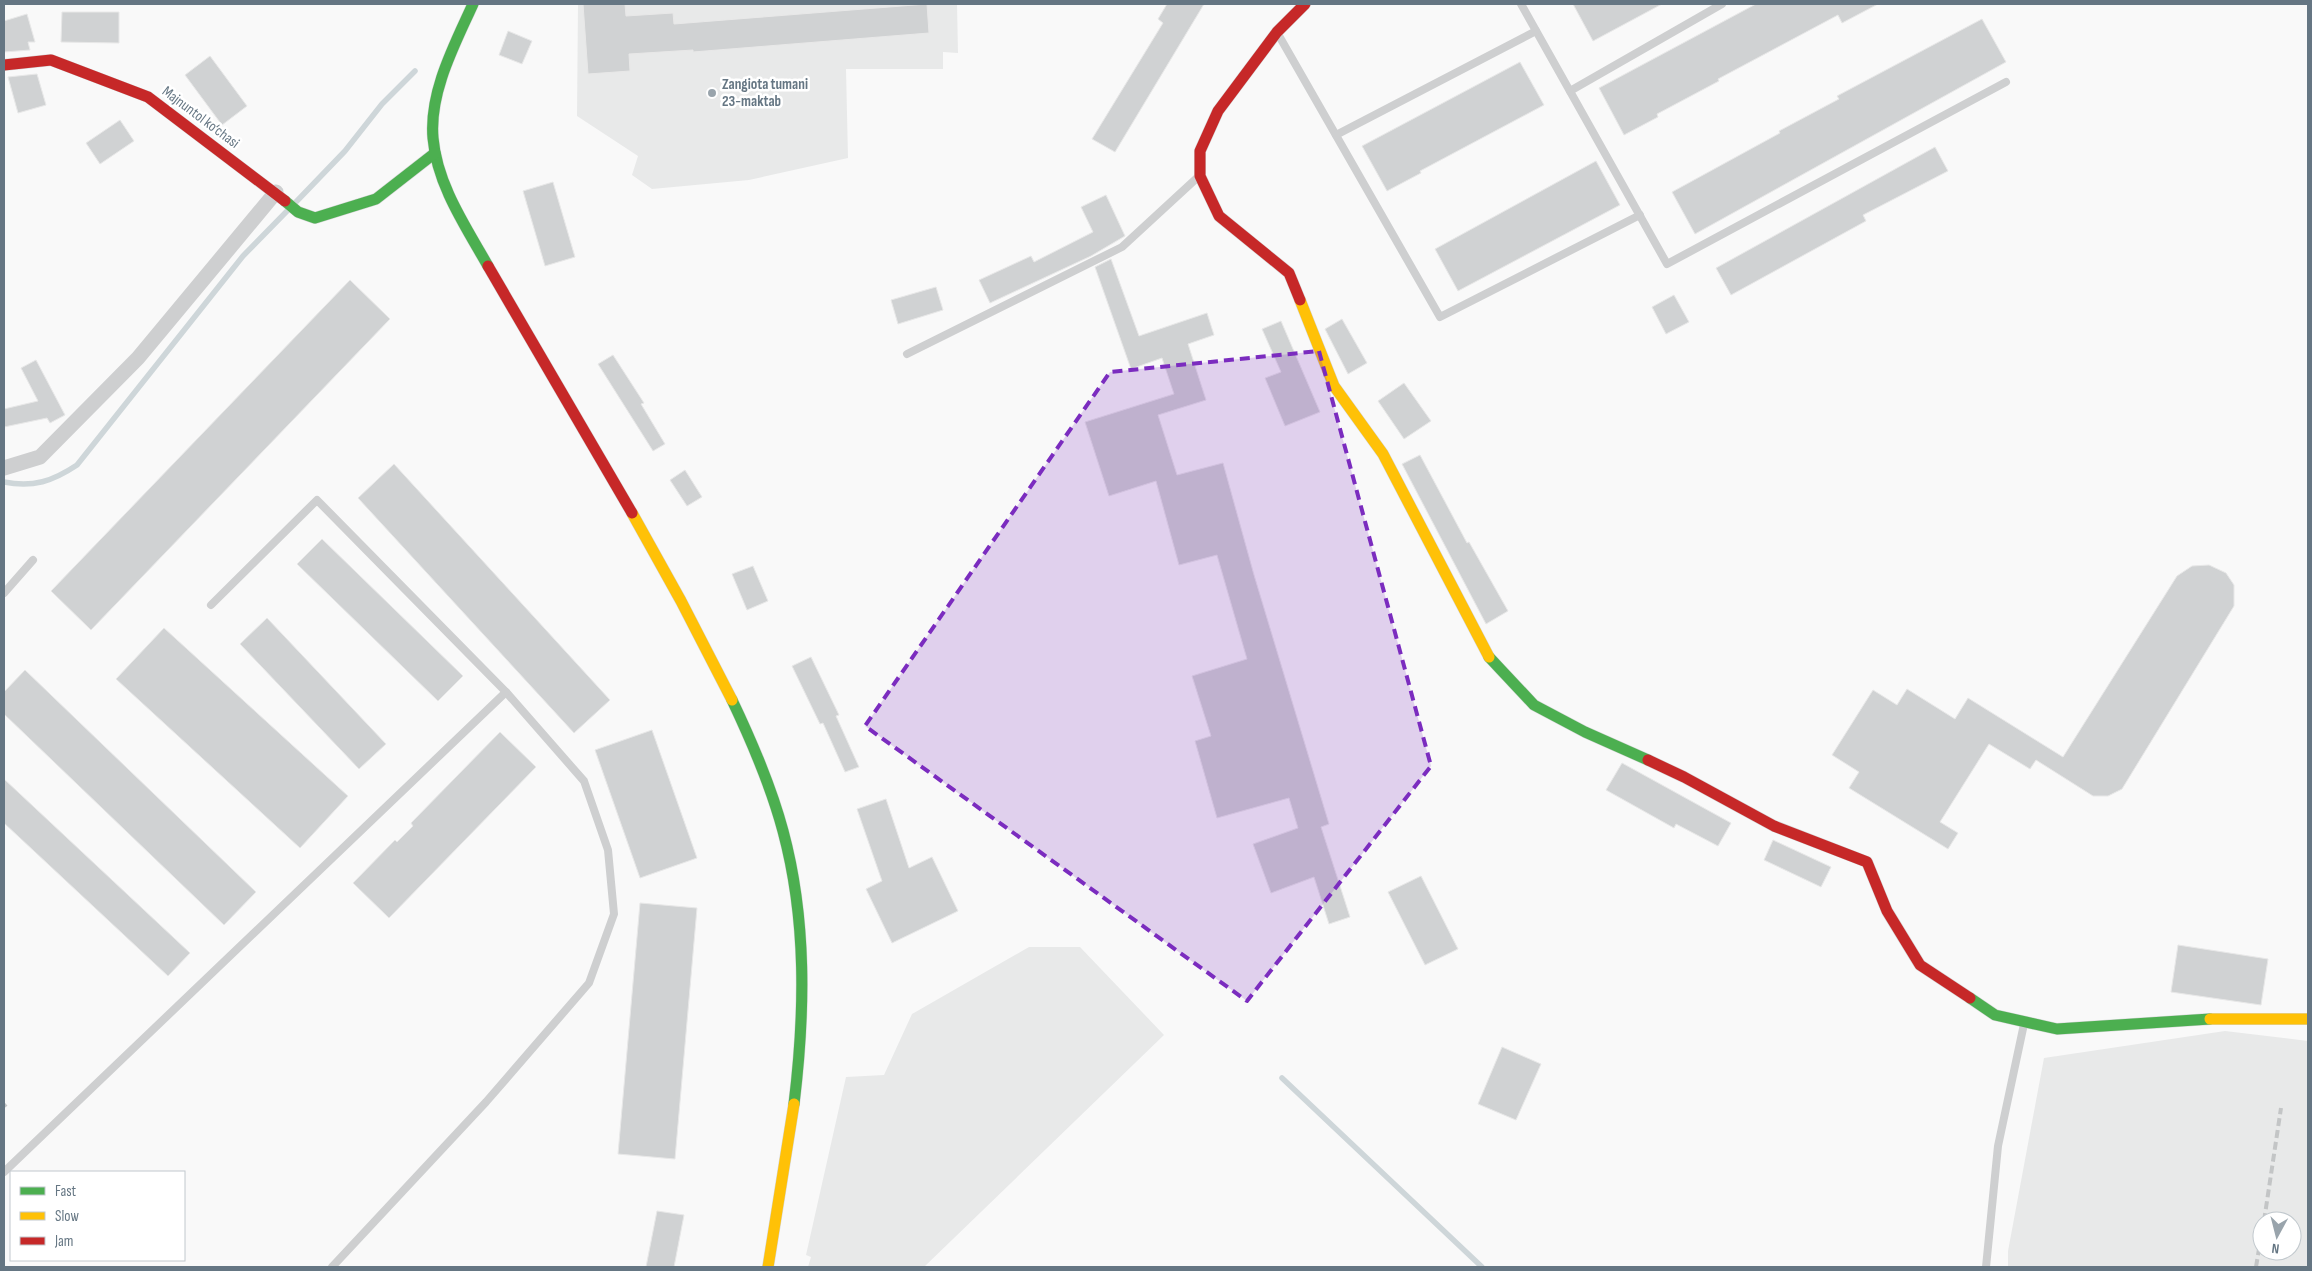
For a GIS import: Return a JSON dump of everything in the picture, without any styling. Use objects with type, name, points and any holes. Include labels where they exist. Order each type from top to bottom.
[{"type":"street","points":[[474,4],[457,39],[444,78],[432,125],[435,153],[455,209],[673,583],[748,732],[764,768],[776,804],[796,891],[802,990],[796,1087],[781,1196],[768,1267]]},
{"type":"street","points":[[1305,4],[1278,32],[1218,110],[1200,151],[1200,176],[1219,216],[1289,273],[1334,386],[1384,454],[1491,661],[1534,705],[1585,732],[1684,777],[1774,826],[1867,862],[1887,911],[1920,965],[1995,1015],[2057,1030],[2185,1019],[2308,1019]]},
{"type":"street","name":"Majnuntol ko‘chasi","points":[[4,65],[51,60],[148,97],[280,196],[298,212],[315,218],[376,198],[435,153]]},
{"type":"street","points":[[4,468],[40,456],[138,358],[280,196]]},
{"type":"lane","points":[[1521,4],[1667,264],[2006,82]]},
{"type":"lane","points":[[1570,91],[1722,4]]},
{"type":"lane","points":[[1336,135],[1536,30]]},
{"type":"lane","points":[[1278,32],[1440,317],[1640,215]]},
{"type":"lane","points":[[907,354],[1122,247],[1200,176]]},
{"type":"lane","points":[[211,604],[317,500],[506,692],[584,781],[608,850],[614,914],[589,983],[486,1102],[332,1267]]},
{"type":"lane","points":[[4,593],[33,560]]},
{"type":"lane","points":[[4,1172],[506,692]]},
{"type":"lane","points":[[1986,1267],[1998,1146],[2025,1022]]},
{"type":"highlighted area","points":[[1319,351],[1431,766],[1247,1001],[865,726],[1110,372]]},
{"type":"shaded area","name":"Zangiota tumani 23-maktab","points":[[578,4],[957,4],[958,53],[943,52],[943,69],[846,69],[848,158],[749,180],[652,189],[632,175],[638,156],[577,116]]},
{"type":"shaded area","points":[[1029,947],[1080,947],[1164,1035],[924,1267],[808,1267],[811,1257],[806,1255],[846,1077],[884,1075],[912,1014]]},
{"type":"shaded area","points":[[2225,1031],[2308,1041],[2308,1267],[2008,1267],[2008,1251],[2044,1058]]},
{"type":"building","points":[[583,4],[625,4],[626,16],[673,13],[674,24],[927,4],[929,33],[693,52],[693,50],[629,54],[630,71],[588,74]]},
{"type":"building","points":[[1167,4],[1204,4],[1115,152],[1092,139],[1163,23],[1158,19]]},
{"type":"building","points":[[1573,4],[1662,4],[1593,41]]},
{"type":"building","points":[[1756,4],[1878,4],[1842,23],[1838,15],[1718,79],[1719,81],[1657,114],[1658,117],[1624,135],[1599,88]]},
{"type":"building","points":[[62,12],[119,12],[119,43],[61,42]]},
{"type":"building","points":[[27,14],[35,42],[28,42],[30,50],[4,52],[4,21]]},
{"type":"building","points":[[1982,19],[2006,62],[1695,234],[1672,192],[1839,99],[1837,96]]},
{"type":"building","points":[[508,31],[532,41],[522,64],[499,55]]},
{"type":"building","points":[[210,56],[247,106],[222,125],[185,75]]},
{"type":"building","points":[[1520,62],[1544,105],[1420,171],[1421,173],[1387,191],[1362,146]]},
{"type":"building","points":[[37,74],[46,105],[18,113],[8,77]]},
{"type":"building","points":[[120,120],[134,141],[100,164],[86,143]]},
{"type":"building","points":[[1935,147],[1948,171],[1863,215],[1866,221],[1731,295],[1716,268]]},
{"type":"building","points":[[1596,161],[1620,205],[1458,291],[1435,249]]},
{"type":"building","points":[[553,182],[575,257],[545,266],[523,191]]},
{"type":"building","points":[[1106,195],[1125,236],[1091,256],[990,303],[979,280],[1031,256],[1034,262],[1093,232],[1081,207]]},
{"type":"building","points":[[1111,259],[1139,336],[1207,313],[1214,335],[1188,344],[1206,400],[1158,415],[1177,475],[1223,463],[1254,575],[1329,824],[1321,827],[1350,917],[1329,924],[1314,877],[1271,893],[1253,844],[1298,828],[1289,798],[1217,818],[1195,741],[1211,736],[1192,676],[1247,659],[1217,555],[1179,565],[1156,481],[1109,496],[1085,422],[1174,394],[1162,358],[1131,369],[1095,267]]},
{"type":"building","points":[[350,280],[390,319],[91,630],[51,591]]},
{"type":"building","points":[[936,287],[943,310],[898,324],[891,300]]},
{"type":"building","points":[[1674,295],[1689,322],[1666,334],[1652,307]]},
{"type":"building","points":[[1342,319],[1367,363],[1348,374],[1325,329]]},
{"type":"building","points":[[1281,321],[1320,412],[1285,426],[1265,378],[1281,372],[1262,329]]},
{"type":"building","points":[[613,355],[644,403],[641,404],[665,444],[653,451],[598,364]]},
{"type":"building","points":[[36,360],[65,415],[50,423],[47,418],[4,427],[4,409],[38,401],[21,368]]},
{"type":"building","points":[[1404,383],[1431,421],[1404,439],[1378,401]]},
{"type":"building","points":[[1420,455],[1467,543],[1469,542],[1508,611],[1486,624],[1402,464]]},
{"type":"building","points":[[394,464],[610,700],[574,733],[358,498]]},
{"type":"building","points":[[685,470],[702,497],[687,506],[670,480]]},
{"type":"building","points":[[322,539],[463,676],[438,701],[297,564]]},
{"type":"building","points":[[2209,565],[2226,573],[2234,585],[2234,606],[2122,789],[2108,796],[2093,796],[2036,760],[2030,769],[1989,744],[1940,822],[1958,833],[1948,849],[1849,788],[1859,772],[1832,755],[1873,690],[1897,705],[1907,689],[1955,719],[1968,698],[2063,757],[2177,576],[2192,566]]},
{"type":"building","points":[[753,566],[768,601],[747,610],[732,574]]},
{"type":"building","points":[[267,618],[386,744],[359,769],[240,644]]},
{"type":"building","points":[[164,628],[348,796],[300,848],[116,679]]},
{"type":"building","points":[[811,657],[839,715],[836,716],[859,767],[845,772],[823,723],[820,724],[792,666]]},
{"type":"building","points":[[25,670],[256,892],[224,925],[4,714],[4,692]]},
{"type":"building","points":[[652,730],[697,858],[640,878],[595,750]]},
{"type":"building","points":[[500,732],[536,767],[389,918],[353,883],[395,840],[397,842],[413,826],[411,823]]},
{"type":"building","points":[[1622,763],[1731,823],[1718,846],[1676,824],[1674,828],[1606,790]]},
{"type":"building","points":[[4,779],[190,953],[168,976],[4,823]]},
{"type":"building","points":[[886,799],[909,868],[932,857],[958,911],[892,943],[866,889],[882,881],[857,809]]},
{"type":"building","points":[[1773,840],[1831,867],[1821,887],[1764,860]]},
{"type":"building","points":[[1421,876],[1458,949],[1425,965],[1388,892]]},
{"type":"building","points":[[640,903],[697,908],[675,1159],[618,1154]]},
{"type":"building","points":[[2178,945],[2268,959],[2261,1005],[2171,992]]},
{"type":"building","points":[[1502,1047],[1541,1064],[1516,1120],[1478,1104]]},
{"type":"building","points":[[657,1211],[684,1215],[674,1267],[646,1267]]},
{"type":"waterway","points":[[295,203],[345,151],[382,104],[415,71]]},
{"type":"waterway","points":[[4,482],[14,484],[42,482],[60,475],[77,465],[243,256],[289,209]]},
{"type":"waterway","points":[[1282,1078],[1482,1267]]},
{"type":"railway","points":[[2266,1211],[2281,1108]]},
{"type":"railway","points":[[2256,1267],[2257,1261]]},
{"type":"traffic: fast","points":[[473,4],[451,52],[439,86],[435,103],[433,138],[440,172],[446,189],[488,266]]},
{"type":"traffic: fast","points":[[285,201],[298,212],[315,218],[376,199],[435,153]]},
{"type":"traffic: fast","points":[[1489,657],[1534,705],[1585,732],[1648,760]]},
{"type":"traffic: fast","points":[[732,700],[754,748],[773,797],[791,865],[800,932],[802,967],[798,1070],[794,1104]]},
{"type":"traffic: fast","points":[[1970,998],[1995,1015],[2057,1029],[2210,1019]]},
{"type":"traffic: slow","points":[[1300,300],[1334,386],[1383,454],[1489,657]]},
{"type":"traffic: slow","points":[[632,513],[681,601],[732,700]]},
{"type":"traffic: slow","points":[[2210,1019],[2308,1019]]},
{"type":"traffic: slow","points":[[768,1267],[794,1104]]},
{"type":"traffic: jam","points":[[1300,300],[1289,273],[1219,216],[1200,176],[1200,151],[1218,111],[1277,32],[1305,4]]},
{"type":"traffic: jam","points":[[4,65],[51,60],[148,97],[285,201]]},
{"type":"traffic: jam","points":[[488,266],[632,513]]},
{"type":"traffic: jam","points":[[1648,760],[1684,777],[1774,826],[1867,862],[1887,911],[1920,965],[1970,998]]},
{"type":"place","name":"Zangiota tumani 23-maktab","points":[[712,93]]}]
